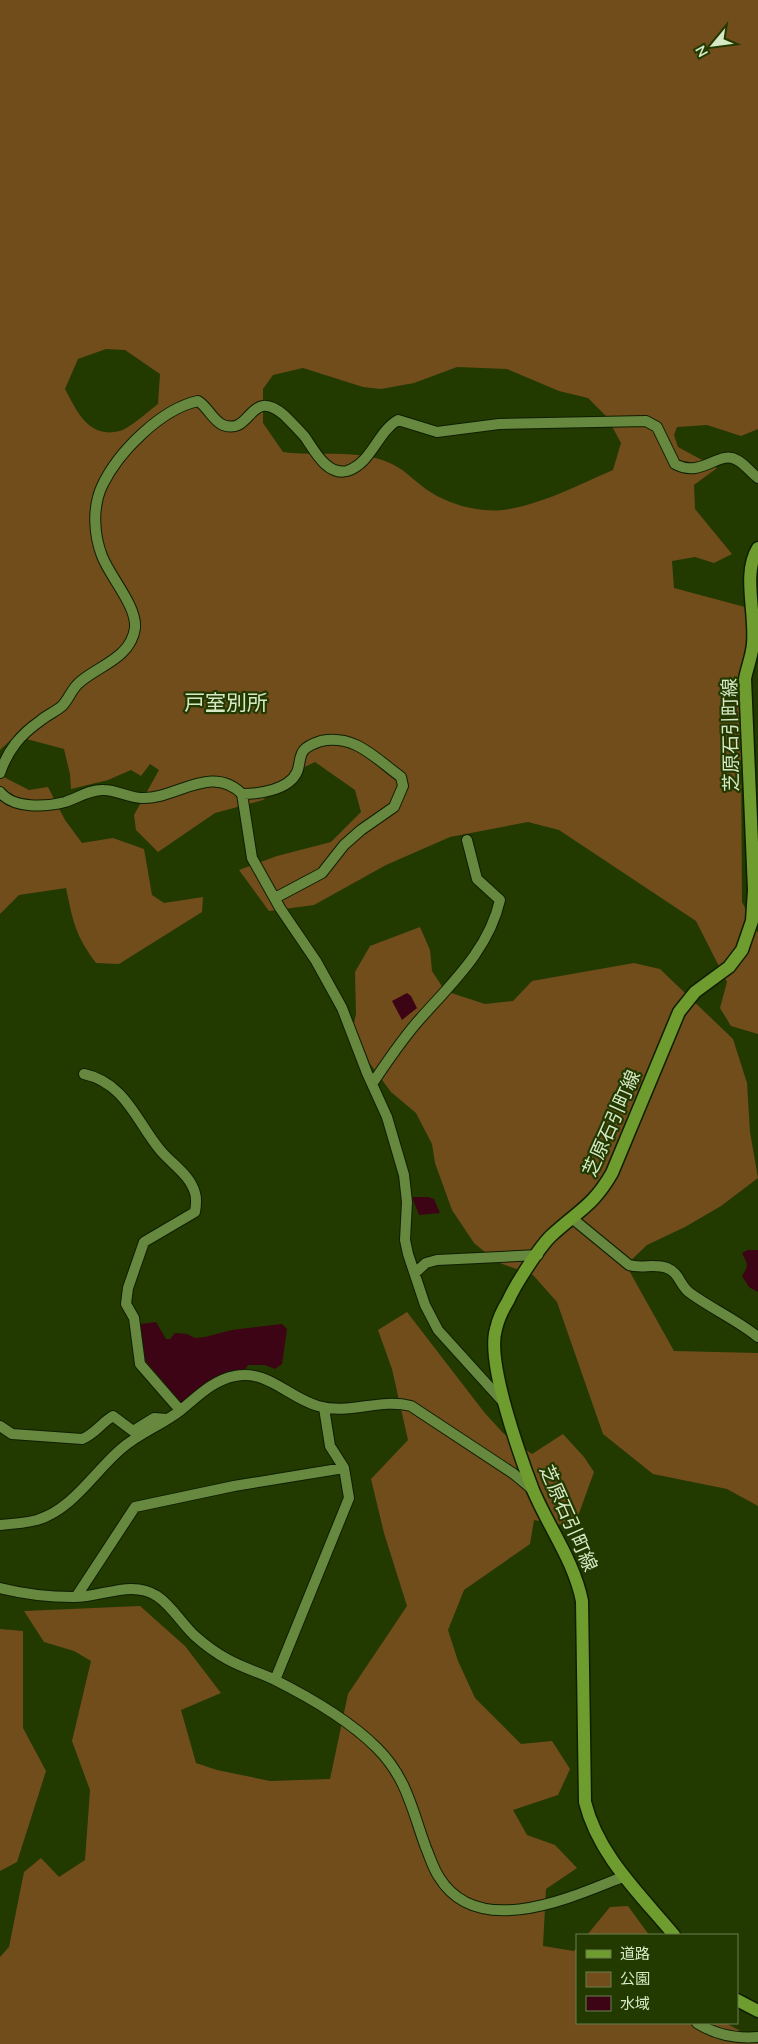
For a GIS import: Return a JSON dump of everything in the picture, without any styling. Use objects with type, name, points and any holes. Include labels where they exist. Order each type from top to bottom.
[{"type":"main road","name":"芝原石引町線","points":[[670,1933],[598,1838],[585,1802],[582,1602],[578,1580],[534,1490],[505,1404],[494,1364],[495,1330],[508,1300],[551,1236],[573,1219],[600,1193],[612,1172],[679,1012],[695,992],[729,967],[742,950],[755,921],[745,679],[753,645],[753,605],[749,571],[758,548]]},
{"type":"main road","points":[[738,2001],[758,2012]]},
{"type":"street","points":[[0,773],[8,753],[20,736],[64,704],[81,680],[113,662],[126,646],[134,630],[132,613],[102,557],[95,528],[98,503],[102,487],[129,447],[168,414],[186,404],[198,401],[206,406],[222,424],[236,427],[242,424],[258,406],[265,405],[277,410],[304,436],[324,462],[338,471],[347,471],[360,463],[389,425],[398,420],[437,432],[499,424],[618,420],[646,422],[656,427],[675,464],[681,467],[690,470],[728,457],[737,460],[758,478]]},
{"type":"street","points":[[242,794],[279,788],[292,780],[297,773],[303,750],[314,743],[334,738],[353,742],[401,777],[403,786],[394,807],[361,830],[344,845],[322,873],[275,898]]},
{"type":"street","points":[[0,792],[4,798],[18,804],[39,805],[66,802],[91,791],[104,790],[141,798],[165,794],[176,789],[202,783],[226,783],[235,787],[242,794],[252,858],[275,898],[316,961],[342,1008],[396,1142],[404,1175],[407,1202],[405,1240],[425,1305],[438,1330],[505,1404]]},
{"type":"street","points":[[372,1084],[420,1020],[462,972],[492,928],[500,900],[477,879],[467,840]]},
{"type":"street","points":[[84,1074],[115,1088],[126,1099],[159,1149],[186,1175],[195,1192],[196,1212],[144,1242],[128,1288],[126,1304],[134,1318],[140,1364],[180,1410]]},
{"type":"street","points":[[573,1219],[629,1266],[638,1268],[654,1265],[667,1268],[678,1274],[687,1291],[730,1316],[758,1337]]},
{"type":"street","points":[[415,1273],[426,1263],[437,1260],[538,1255]]},
{"type":"street","points":[[0,1525],[40,1519],[61,1507],[78,1494],[121,1448],[168,1419],[204,1391],[226,1378],[249,1375],[264,1378],[290,1393],[324,1408],[345,1410],[377,1403],[397,1403],[412,1406],[514,1474],[534,1490]]},
{"type":"street","points":[[275,1680],[349,1498],[344,1468],[330,1446],[324,1408]]},
{"type":"street","points":[[0,1426],[12,1434],[82,1439],[92,1435],[102,1422],[113,1416],[133,1431],[154,1418],[168,1419]]},
{"type":"street","points":[[76,1597],[135,1507],[234,1486],[344,1468]]},
{"type":"street","points":[[0,1588],[22,1594],[76,1597],[135,1588],[157,1596],[196,1637],[227,1659],[275,1680],[330,1712],[361,1733],[390,1762],[411,1800],[426,1848],[439,1877],[450,1890],[467,1902],[486,1909],[522,1910],[586,1891],[625,1876]]},
{"type":"street","points":[[699,2024],[720,2035],[733,2038],[758,2037]]},
{"type":"green space","points":[[0,0],[758,0],[758,429],[741,436],[707,425],[677,427],[674,435],[678,447],[717,468],[694,485],[695,509],[732,554],[714,563],[695,557],[672,561],[674,588],[745,607],[753,669],[741,752],[742,902],[758,933],[758,1034],[731,1026],[720,1008],[727,982],[696,921],[559,830],[528,822],[450,837],[386,865],[314,905],[269,911],[239,870],[277,856],[331,842],[361,812],[355,790],[315,762],[292,773],[263,800],[215,813],[158,852],[136,830],[134,815],[159,770],[150,764],[141,776],[131,770],[108,780],[71,789],[70,774],[64,749],[15,736],[0,750]],"holes":[[[106,349],[125,350],[160,374],[158,404],[134,423],[120,431],[100,431],[92,427],[79,414],[65,389],[78,359]],[[457,367],[507,369],[559,391],[588,398],[607,417],[621,443],[613,470],[536,502],[509,509],[480,510],[440,498],[408,474],[380,459],[352,454],[283,452],[263,423],[263,389],[273,375],[303,368],[363,387],[381,389],[414,383]]]},
{"type":"green space","points":[[0,775],[29,790],[48,787],[65,820],[82,843],[113,838],[144,849],[152,895],[164,903],[203,897],[202,912],[119,964],[96,963],[89,953],[79,936],[66,888],[19,895],[0,914]]},
{"type":"green space","points":[[420,927],[430,950],[432,971],[445,991],[485,1004],[513,1001],[532,981],[634,963],[660,969],[733,1039],[747,1083],[750,1132],[758,1178],[721,1206],[685,1227],[647,1245],[626,1265],[674,1351],[758,1353],[758,1506],[727,1489],[653,1474],[603,1434],[557,1302],[533,1275],[497,1262],[474,1243],[452,1210],[435,1163],[432,1144],[416,1113],[391,1092],[368,1061],[352,1032],[356,1014],[355,972],[370,946]]},
{"type":"green space","points":[[407,1312],[484,1412],[503,1433],[532,1454],[563,1434],[584,1457],[594,1472],[574,1527],[534,1520],[530,1544],[464,1590],[448,1630],[458,1661],[475,1698],[521,1744],[552,1741],[570,1769],[558,1795],[513,1810],[527,1835],[555,1845],[577,1868],[546,1889],[543,1946],[574,1951],[576,1949],[576,2024],[728,2024],[758,2041],[758,2044],[0,2044],[0,1957],[9,1947],[24,1872],[41,1858],[59,1877],[85,1860],[90,1790],[72,1741],[91,1661],[74,1651],[44,1642],[24,1611],[140,1606],[185,1646],[221,1693],[181,1710],[196,1763],[217,1770],[270,1781],[330,1779],[348,1694],[407,1606],[384,1533],[371,1479],[408,1440],[392,1369],[378,1330]]},
{"type":"green space","points":[[0,1629],[23,1631],[23,1728],[46,1771],[17,1862],[0,1871]]},
{"type":"green space","points":[[628,1906],[648,1934],[588,1934],[610,1907]]},
{"type":"water","points":[[407,993],[411,996],[417,1008],[402,1020],[392,1001]]},
{"type":"water","points":[[412,1197],[434,1199],[440,1213],[419,1215]]},
{"type":"water","points":[[748,1250],[758,1250],[758,1292],[749,1287],[742,1276],[747,1264],[742,1253]]},
{"type":"water","points":[[156,1322],[166,1339],[170,1339],[175,1333],[187,1334],[195,1338],[232,1330],[282,1324],[287,1329],[282,1364],[275,1369],[265,1365],[248,1365],[245,1370],[218,1376],[210,1380],[183,1405],[144,1359],[140,1341],[141,1324]]},
{"type":"district","name":"戸室別所","points":[[226,703]]}]
